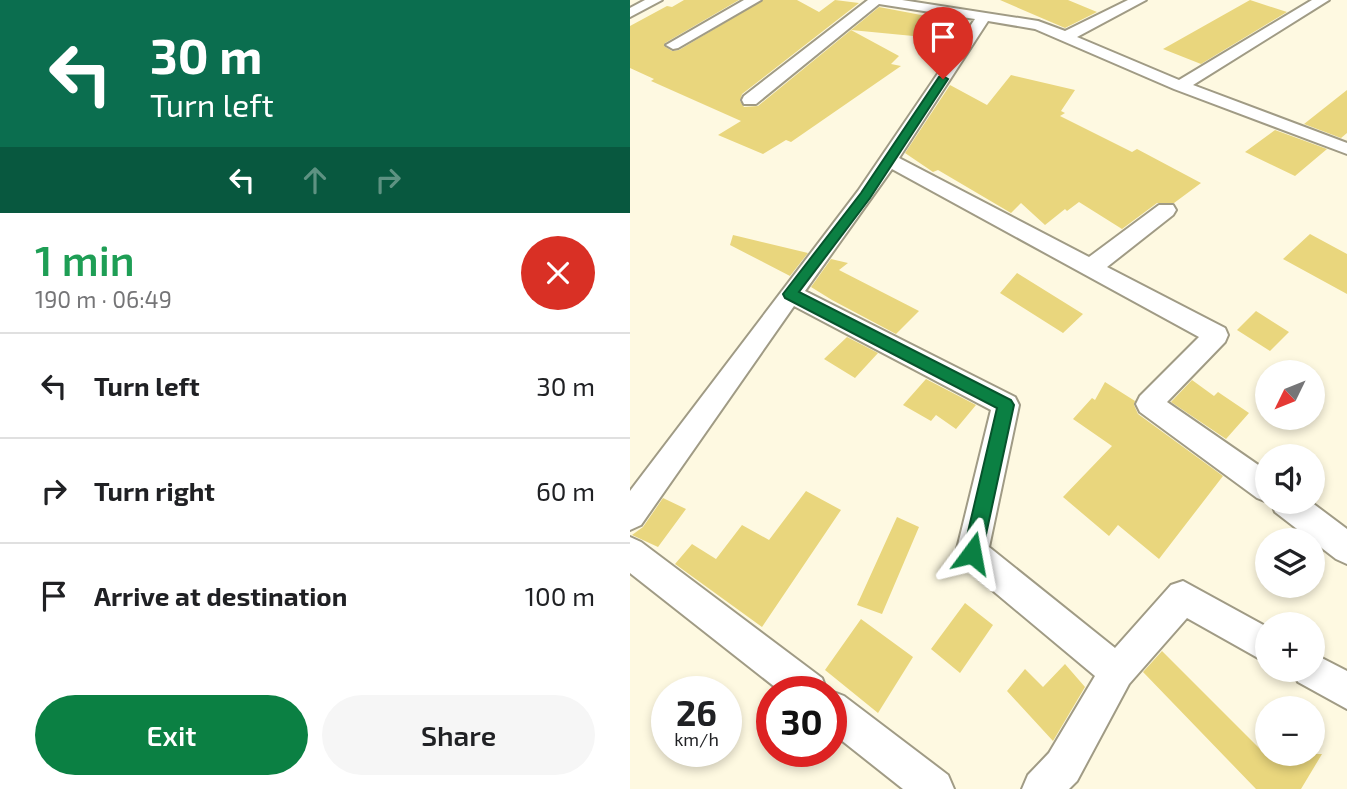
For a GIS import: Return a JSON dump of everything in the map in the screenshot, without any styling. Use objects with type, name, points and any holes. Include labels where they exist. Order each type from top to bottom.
[{"type":"street","points":[[630,13],[655,0]]},
{"type":"street","points":[[673,45],[754,0]]},
{"type":"street","points":[[750,100],[876,0],[1038,25],[1180,86],[1347,149]]},
{"type":"street","points":[[977,16],[970,10],[979,0]]},
{"type":"street","points":[[1067,36],[1139,0]]},
{"type":"street","points":[[1180,86],[1322,0]]},
{"type":"street","points":[[630,515],[889,160],[977,16]]},
{"type":"street","points":[[889,160],[1216,335],[1149,404],[1255,479]]},
{"type":"street","points":[[1091,267],[1166,210]]},
{"type":"street","points":[[790,294],[1006,405],[972,553],[1118,672]]},
{"type":"street","points":[[1302,514],[1347,548]]},
{"type":"street","points":[[630,553],[789,676]]},
{"type":"street","points":[[1042,789],[1063,767],[1118,672],[1183,597],[1255,639]]},
{"type":"street","points":[[1325,679],[1347,691]]},
{"type":"street","points":[[847,721],[934,789]]},
{"type":"building","points":[[684,0],[739,0],[665,43],[664,46],[672,51],[679,50],[763,0],[797,0],[819,12],[835,0],[859,3],[742,94],[740,101],[744,107],[758,106],[851,30],[899,56],[891,64],[901,66],[791,142],[786,140],[763,154],[718,135],[741,121],[651,81],[654,79],[630,68],[630,26]]},
{"type":"building","points":[[1000,0],[1068,0],[1097,12],[1065,28]]},
{"type":"building","points":[[1250,0],[1287,12],[1201,64],[1163,49]]},
{"type":"building","points":[[879,7],[937,18],[934,38],[851,30]]},
{"type":"building","points":[[1011,75],[1075,90],[1061,111],[1065,113],[1060,116],[1132,152],[1137,149],[1201,183],[1174,203],[1157,203],[1122,229],[1079,202],[1045,225],[1021,203],[1011,213],[938,170],[933,172],[905,153],[950,85],[987,105]]},
{"type":"building","points":[[1347,90],[1347,133],[1341,138],[1304,124]]},
{"type":"building","points":[[1275,130],[1327,149],[1295,176],[1245,152]]},
{"type":"building","points":[[1310,234],[1347,254],[1347,294],[1283,259]]},
{"type":"building","points":[[733,235],[808,253],[790,276],[730,245]]},
{"type":"building","points":[[831,259],[848,263],[839,270],[919,311],[896,334],[832,300],[811,287]]},
{"type":"building","points":[[1017,273],[1083,314],[1063,333],[1000,293]]},
{"type":"building","points":[[1256,311],[1289,332],[1270,351],[1237,330]]},
{"type":"building","points":[[847,337],[878,353],[855,378],[824,359]]},
{"type":"building","points":[[926,379],[976,405],[956,429],[936,415],[931,421],[903,405]]},
{"type":"building","points":[[1192,380],[1214,396],[1218,392],[1249,413],[1226,439],[1171,402]]},
{"type":"building","points":[[1105,382],[1135,401],[1138,414],[1223,476],[1159,559],[1118,525],[1109,536],[1063,497],[1112,446],[1073,419],[1092,398],[1095,400]]},
{"type":"building","points":[[806,491],[841,510],[762,627],[675,564],[692,544],[716,559],[742,525],[769,540]]},
{"type":"building","points":[[663,498],[686,509],[658,547],[632,535],[643,527]]},
{"type":"building","points":[[897,517],[919,527],[882,614],[857,605]]},
{"type":"building","points":[[965,603],[993,625],[960,673],[931,649]]},
{"type":"building","points":[[861,619],[913,657],[878,713],[847,688],[847,676],[832,676],[825,670]]},
{"type":"building","points":[[1162,651],[1255,744],[1255,766],[1315,766],[1301,789],[1256,789],[1143,672]]},
{"type":"building","points":[[1065,664],[1085,687],[1053,741],[1007,691],[1025,669],[1043,687]]},
{"type":"route","points":[[943,79],[865,195],[790,294],[1006,405],[972,553]]}]
